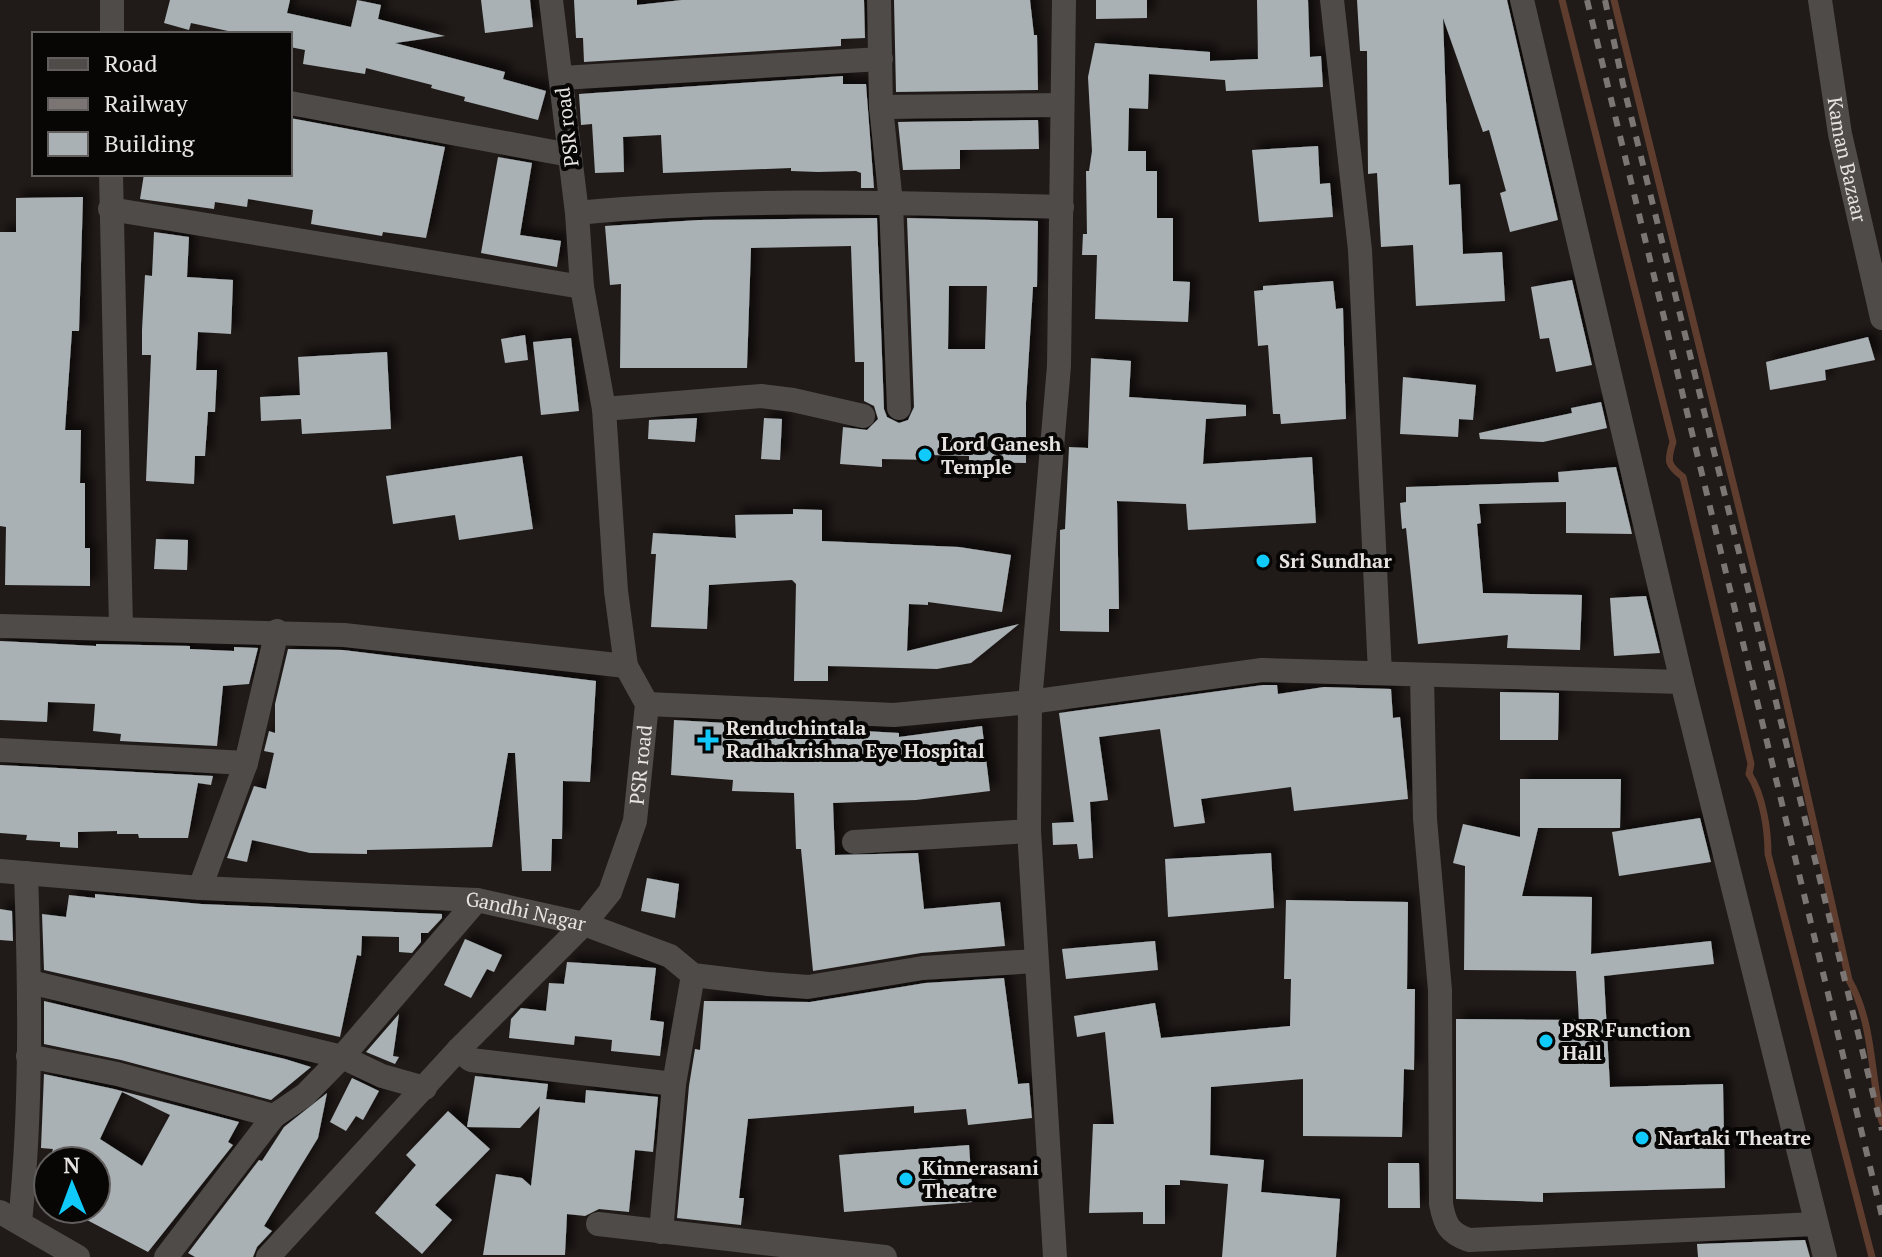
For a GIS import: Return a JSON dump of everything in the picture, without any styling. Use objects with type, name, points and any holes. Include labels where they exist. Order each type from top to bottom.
[{"type":"street","points":[[112,0],[112,32]]},
{"type":"street","name":"PSR road","points":[[268,1257],[458,1050],[584,924],[610,892],[635,821],[647,704],[626,666],[616,591],[604,409],[582,287],[577,213],[551,0]]},
{"type":"street","points":[[879,0],[881,107],[891,203],[899,408]]},
{"type":"street","points":[[1055,1257],[1029,831],[1030,702],[1059,366],[1064,0]]},
{"type":"street","points":[[1332,0],[1360,250],[1380,673]]},
{"type":"street","points":[[1522,0],[1682,682],[1825,1257]]},
{"type":"street","name":"Kaman Bazaar","points":[[1820,0],[1840,134],[1882,318]]},
{"type":"street","points":[[561,78],[881,59]]},
{"type":"street","points":[[292,103],[570,155]]},
{"type":"street","points":[[881,107],[1062,105]]},
{"type":"street","points":[[111,176],[121,628]]},
{"type":"street","points":[[577,213],[645,206],[891,203],[1062,207]]},
{"type":"street","points":[[110,209],[582,287]]},
{"type":"street","points":[[604,409],[761,396],[863,416]]},
{"type":"street","points":[[0,626],[344,635],[626,666]]},
{"type":"street","points":[[200,888],[246,763],[277,631]]},
{"type":"street","points":[[647,704],[894,715],[1030,702],[1262,670],[1682,682]]},
{"type":"street","points":[[1422,676],[1425,819],[1440,990],[1441,1204],[1445,1223],[1453,1234],[1469,1240],[1816,1224]]},
{"type":"street","points":[[0,750],[246,763]]},
{"type":"street","points":[[854,842],[1029,831]]},
{"type":"street","name":"Gandhi Nagar","points":[[0,871],[200,888],[477,900],[584,924],[670,956],[693,975],[808,987],[923,968],[1036,961]]},
{"type":"street","points":[[26,873],[30,982],[28,1056],[10,1217],[78,1257]]},
{"type":"street","points":[[166,1257],[274,1116],[305,1095],[342,1057],[477,900]]},
{"type":"street","points":[[661,1232],[674,1084],[693,975]]},
{"type":"street","points":[[30,982],[342,1057],[382,1076],[425,1088]]},
{"type":"street","points":[[458,1050],[471,1060],[674,1084]]},
{"type":"street","points":[[28,1056],[117,1074],[274,1116]]},
{"type":"street","points":[[598,1224],[885,1257]]},
{"type":"building","points":[[170,0],[290,0],[287,13],[351,27],[357,0],[381,5],[378,19],[445,36],[395,43],[505,72],[503,79],[546,91],[538,120],[464,101],[465,97],[431,88],[432,85],[366,68],[365,74],[303,64],[305,50],[292,47],[292,32],[228,32],[191,23],[189,30],[164,23]]},
{"type":"building","points":[[481,0],[530,0],[533,27],[485,33]]},
{"type":"building","points":[[574,0],[637,0],[637,5],[682,0],[864,0],[865,38],[841,39],[841,46],[584,62],[583,38],[576,38]]},
{"type":"building","points":[[894,0],[1030,0],[1034,35],[1037,35],[1038,90],[896,92]]},
{"type":"building","points":[[1096,0],[1147,0],[1147,18],[1096,19]]},
{"type":"building","points":[[1257,0],[1308,0],[1310,57],[1321,56],[1323,87],[1226,91],[1225,80],[1149,74],[1148,109],[1129,108],[1128,151],[1146,151],[1146,171],[1157,171],[1157,218],[1173,218],[1173,281],[1190,282],[1188,322],[1095,319],[1097,255],[1082,255],[1083,234],[1087,234],[1086,171],[1089,171],[1092,151],[1088,77],[1095,43],[1210,52],[1210,61],[1258,59]]},
{"type":"building","points":[[1357,0],[1507,0],[1558,220],[1510,232],[1500,193],[1506,191],[1489,130],[1483,132],[1443,18],[1449,185],[1460,184],[1463,254],[1502,252],[1505,301],[1416,306],[1413,245],[1381,247],[1377,173],[1368,174],[1367,51],[1360,51]]},
{"type":"building","points":[[843,76],[843,84],[866,84],[874,188],[861,188],[861,173],[856,171],[791,171],[791,168],[663,173],[661,135],[623,137],[624,172],[595,173],[592,124],[581,125],[579,94]]},
{"type":"building","points":[[292,118],[445,147],[426,238],[383,232],[382,236],[311,224],[313,210],[248,199],[247,207],[215,202],[214,209],[140,199],[144,176],[292,176]]},
{"type":"building","points":[[1038,120],[1039,149],[960,150],[960,169],[903,170],[898,122]]},
{"type":"building","points":[[1318,146],[1320,184],[1330,183],[1333,217],[1259,222],[1252,150]]},
{"type":"building","points":[[498,157],[532,163],[520,235],[561,241],[557,267],[481,253]]},
{"type":"building","points":[[83,197],[79,331],[72,331],[65,430],[81,430],[80,483],[85,483],[85,548],[90,548],[90,586],[5,585],[6,527],[0,526],[0,232],[16,232],[16,198]]},
{"type":"building","points":[[877,218],[884,409],[887,417],[899,423],[908,420],[914,407],[907,218],[1038,221],[1037,287],[1033,287],[1026,402],[1026,463],[969,462],[969,456],[930,455],[930,460],[882,459],[882,467],[840,464],[843,427],[867,430],[878,419],[874,406],[864,401],[864,362],[855,362],[851,246],[751,248],[747,368],[620,368],[621,284],[610,285],[605,226],[699,220]],"holes":[[[949,286],[987,286],[985,349],[948,349]]]},
{"type":"building","points":[[154,232],[189,237],[187,277],[233,280],[231,334],[198,332],[196,370],[217,370],[215,412],[208,412],[205,456],[195,456],[194,484],[146,481],[151,355],[142,355],[142,330],[145,275],[152,276]]},
{"type":"building","points":[[1572,280],[1592,365],[1556,372],[1549,338],[1540,339],[1531,287]]},
{"type":"building","points":[[1333,281],[1336,309],[1343,308],[1346,419],[1281,424],[1280,414],[1273,414],[1268,345],[1258,346],[1254,291],[1263,290],[1263,286]]},
{"type":"building","points":[[525,335],[528,360],[505,363],[501,339]]},
{"type":"building","points":[[1868,337],[1875,360],[1825,370],[1826,380],[1770,390],[1766,362]]},
{"type":"building","points":[[571,338],[579,411],[541,415],[533,342]]},
{"type":"building","points":[[387,352],[391,429],[302,434],[301,419],[261,421],[260,397],[300,395],[298,357]]},
{"type":"building","points":[[1091,358],[1131,361],[1129,397],[1246,405],[1246,416],[1206,419],[1203,464],[1312,457],[1316,523],[1188,530],[1186,504],[1117,501],[1119,609],[1109,609],[1109,632],[1060,631],[1060,530],[1065,529],[1069,447],[1088,448]]},
{"type":"building","points":[[1403,377],[1476,385],[1473,420],[1459,419],[1458,437],[1400,434]]},
{"type":"building","points":[[1601,402],[1607,428],[1543,442],[1480,439],[1479,433],[1572,413],[1571,408]]},
{"type":"building","points":[[697,418],[695,442],[648,439],[649,420]]},
{"type":"building","points":[[764,418],[782,419],[780,460],[761,459]]},
{"type":"building","points":[[522,456],[533,529],[459,540],[455,515],[393,524],[386,476]]},
{"type":"building","points":[[1616,467],[1632,534],[1566,533],[1566,502],[1479,504],[1481,523],[1477,524],[1483,593],[1582,595],[1580,650],[1507,648],[1508,635],[1418,644],[1406,528],[1402,529],[1400,503],[1406,502],[1406,487],[1559,482],[1558,472]]},
{"type":"building","points":[[793,509],[822,510],[822,541],[959,547],[1011,555],[1002,612],[928,602],[928,605],[909,604],[907,651],[1019,624],[971,663],[937,669],[828,666],[828,681],[794,681],[796,584],[792,580],[709,585],[707,629],[651,627],[656,554],[651,554],[653,533],[736,538],[735,515],[793,514]]},
{"type":"building","points":[[156,539],[188,540],[187,570],[154,569]]},
{"type":"building","points":[[1646,596],[1660,653],[1614,656],[1610,598]]},
{"type":"building","points":[[0,641],[96,646],[190,646],[190,649],[234,651],[234,647],[258,648],[249,684],[223,686],[217,746],[120,741],[121,734],[93,731],[95,704],[48,702],[47,722],[0,720]]},
{"type":"building","points":[[288,649],[343,650],[596,681],[590,782],[563,781],[562,839],[552,839],[551,871],[522,871],[515,753],[508,753],[492,847],[367,850],[367,854],[310,853],[252,840],[247,862],[227,858],[254,786],[266,789],[274,753],[264,751],[269,731],[275,733],[275,704]]},
{"type":"building","points":[[1277,685],[1278,694],[1324,687],[1391,689],[1393,718],[1400,717],[1408,799],[1294,811],[1291,787],[1201,799],[1205,823],[1174,827],[1160,729],[1099,737],[1108,800],[1090,802],[1093,858],[1079,859],[1077,844],[1053,845],[1052,823],[1074,822],[1059,713]]},
{"type":"building","points":[[1500,692],[1559,693],[1558,740],[1500,740]]},
{"type":"building","points":[[674,720],[899,733],[899,737],[982,726],[990,791],[916,800],[833,803],[835,855],[918,853],[924,909],[1000,902],[1005,946],[921,953],[813,971],[801,849],[796,849],[794,793],[732,791],[733,780],[671,775]]},
{"type":"building","points":[[0,765],[213,776],[211,785],[198,783],[188,838],[139,838],[138,834],[117,834],[117,831],[78,832],[78,848],[60,847],[60,842],[26,840],[27,835],[0,833]]},
{"type":"building","points":[[1520,779],[1621,779],[1620,828],[1538,828],[1522,896],[1592,897],[1591,954],[1711,941],[1714,964],[1604,976],[1610,1087],[1723,1084],[1725,1188],[1543,1193],[1543,1202],[1456,1199],[1456,1019],[1579,1020],[1576,971],[1464,970],[1465,866],[1453,863],[1463,824],[1520,837]]},
{"type":"building","points":[[1700,818],[1711,862],[1619,876],[1612,832]]},
{"type":"building","points":[[1271,853],[1274,908],[1168,917],[1165,859]]},
{"type":"building","points":[[647,878],[679,884],[675,918],[641,911]]},
{"type":"building","points":[[95,894],[201,904],[442,914],[442,918],[428,933],[421,933],[421,942],[412,953],[399,952],[399,937],[362,936],[361,956],[357,955],[340,1037],[44,970],[42,914],[66,917],[69,895],[95,898]]},
{"type":"building","points":[[1286,900],[1408,902],[1407,989],[1415,989],[1414,1070],[1404,1069],[1402,1137],[1303,1136],[1303,1079],[1211,1087],[1210,1155],[1264,1160],[1261,1192],[1340,1199],[1336,1257],[1222,1257],[1228,1184],[1180,1180],[1180,1185],[1165,1185],[1165,1224],[1143,1224],[1143,1212],[1089,1213],[1093,1124],[1114,1124],[1105,1032],[1077,1037],[1074,1016],[1155,1003],[1161,1038],[1290,1026],[1291,979],[1284,979]]},
{"type":"building","points":[[0,909],[12,911],[13,941],[0,940]]},
{"type":"building","points":[[465,939],[502,955],[494,972],[487,969],[471,998],[444,985]]},
{"type":"building","points":[[1155,941],[1158,970],[1066,979],[1062,949]]},
{"type":"building","points":[[567,962],[656,968],[650,1020],[664,1022],[660,1056],[611,1051],[612,1040],[575,1036],[574,1045],[509,1038],[511,1019],[521,1008],[546,1011],[549,983],[564,984]]},
{"type":"building","points":[[1004,978],[1018,1084],[1029,1083],[1032,1118],[968,1125],[966,1109],[914,1113],[914,1106],[748,1119],[739,1198],[744,1198],[741,1225],[677,1218],[689,1086],[695,1049],[700,1050],[704,1001],[810,1002],[925,983]]},
{"type":"building","points":[[44,1001],[311,1067],[271,1100],[121,1060],[44,1044]]},
{"type":"building","points":[[399,1014],[393,1056],[399,1057],[395,1064],[366,1052]]},
{"type":"building","points":[[44,1074],[114,1089],[239,1122],[228,1142],[233,1145],[148,1252],[97,1225],[112,1225],[112,1147],[142,1166],[170,1115],[122,1092],[100,1139],[109,1145],[41,1145]]},
{"type":"building","points":[[475,1076],[548,1084],[546,1099],[585,1103],[586,1090],[658,1097],[653,1152],[635,1150],[629,1212],[599,1209],[585,1216],[567,1214],[565,1255],[483,1255],[496,1174],[522,1178],[531,1186],[540,1106],[520,1128],[467,1127]]},
{"type":"building","points":[[352,1078],[379,1091],[363,1120],[356,1116],[346,1131],[330,1122]]},
{"type":"building","points":[[327,1093],[318,1138],[264,1226],[272,1231],[257,1247],[253,1257],[195,1257],[188,1253],[259,1160],[262,1161],[284,1127]]},
{"type":"building","points":[[448,1111],[490,1149],[435,1205],[452,1220],[422,1254],[375,1213],[416,1165],[406,1155]]},
{"type":"building","name":"Kinnerasani Theatre","points":[[969,1145],[973,1202],[844,1212],[839,1155]]},
{"type":"building","points":[[1388,1163],[1419,1163],[1420,1208],[1388,1208]]},
{"type":"building","points":[[1805,1240],[1810,1257],[1698,1257],[1697,1244]]},
{"type":"waterway","points":[[1562,0],[1673,442],[1670,462],[1683,477],[1751,764],[1749,774],[1764,813],[1768,854],[1872,1257]]},
{"type":"waterway","points":[[1614,0],[1781,678],[1849,980],[1863,1014],[1882,1122]]},
{"type":"railway","points":[[1587,0],[1882,1216]]},
{"type":"railway","points":[[1605,0],[1623,84],[1882,1130]]},
{"type":"place","name":"Lord Ganesh Temple","points":[[925,455]]},
{"type":"place","name":"Sri Sundhar","points":[[1263,561]]},
{"type":"place","name":"Renduchintala Radhakrishna Eye Hospital","points":[[708,740]]},
{"type":"place","name":"PSR Function Hall","points":[[1546,1041]]},
{"type":"place","name":"Nartaki Theatre","points":[[1642,1138]]},
{"type":"place","name":"Kinnerasani Theatre","points":[[906,1179]]}]
